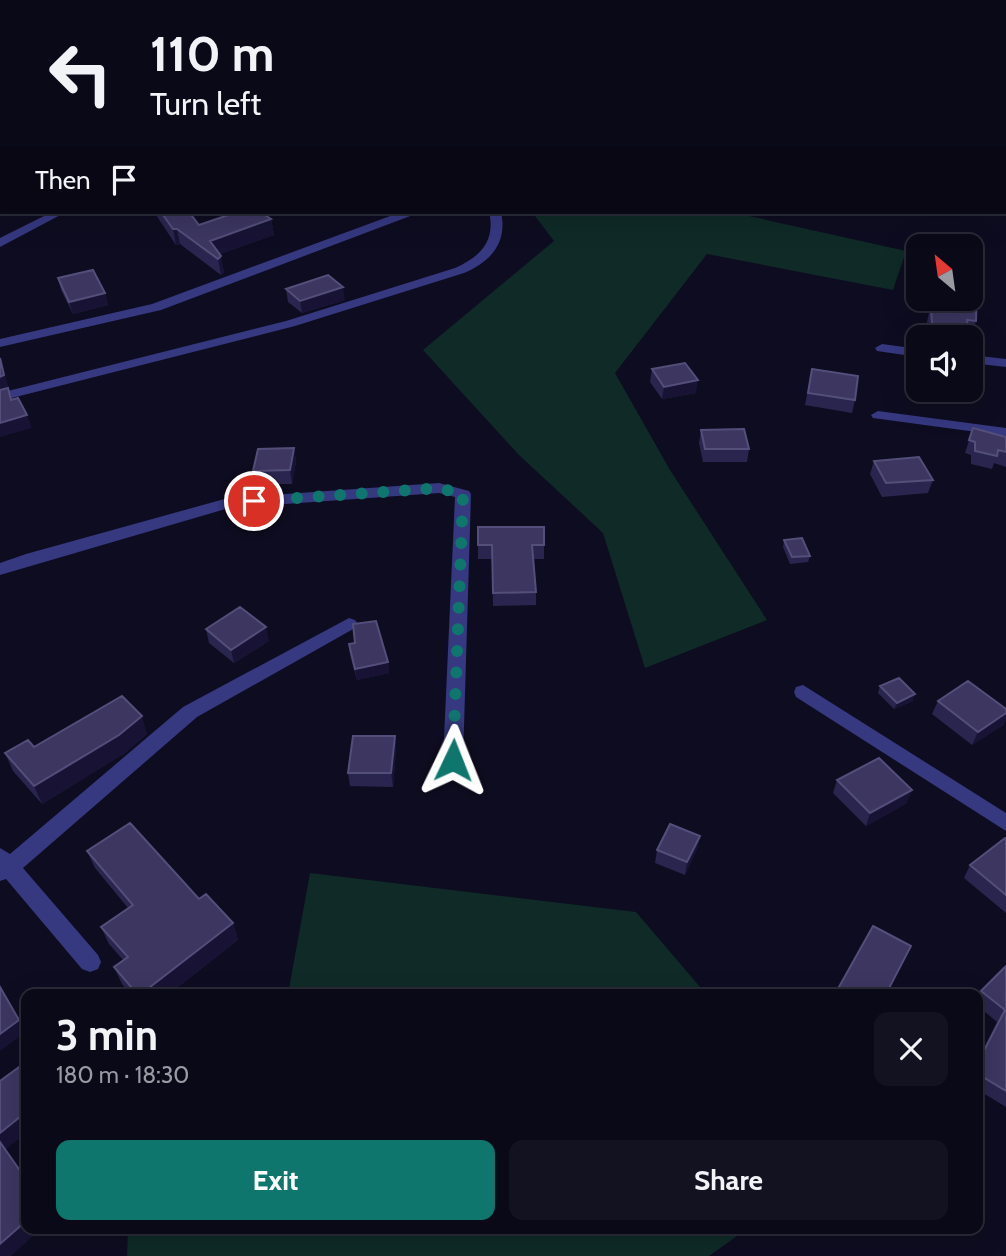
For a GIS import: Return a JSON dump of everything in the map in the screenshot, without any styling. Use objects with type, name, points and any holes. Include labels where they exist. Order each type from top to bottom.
[{"type":"street","points":[[0,243],[56,214]]},
{"type":"street","points":[[0,343],[156,307],[407,214]]},
{"type":"street","points":[[0,397],[322,316],[465,267],[487,254],[494,240],[496,214]]},
{"type":"street","points":[[882,348],[906,351]]},
{"type":"street","points":[[983,360],[1006,363]]},
{"type":"street","points":[[878,415],[1006,432]]},
{"type":"street","points":[[0,569],[228,503],[439,488],[463,494],[453,760]]},
{"type":"street","points":[[90,962],[3,865],[190,712],[349,624]]},
{"type":"street","points":[[803,692],[1006,823]]},
{"type":"green space","points":[[534,214],[740,214],[906,251],[893,290],[707,254],[615,373],[670,470],[767,620],[645,668],[603,533],[519,455],[423,350],[554,241]]},
{"type":"green space","points":[[310,873],[636,912],[702,989],[289,989]]},
{"type":"green space","points":[[128,1234],[740,1234],[709,1256],[127,1256]]},
{"type":"building","points":[[162,214],[191,214],[199,225],[231,214],[263,214],[271,219],[210,241],[221,256],[218,259],[177,229],[173,229]]},
{"type":"building","points":[[93,270],[105,293],[69,302],[58,278]]},
{"type":"building","points":[[328,275],[343,287],[300,301],[286,289]]},
{"type":"building","points":[[931,312],[976,312],[976,321],[967,320],[968,325],[932,325]]},
{"type":"building","points":[[0,358],[4,375],[0,377]]},
{"type":"building","points":[[685,363],[698,380],[664,387],[652,369]]},
{"type":"building","points":[[812,369],[858,376],[855,400],[808,393]]},
{"type":"building","points":[[8,388],[11,400],[18,398],[27,415],[0,423],[0,390]]},
{"type":"building","points":[[973,428],[1006,437],[1006,452],[998,450],[997,456],[975,451],[975,442],[969,440]]},
{"type":"building","points":[[744,429],[749,449],[705,449],[701,430]]},
{"type":"building","points":[[294,448],[290,470],[253,471],[258,449]]},
{"type":"building","points":[[919,457],[933,480],[886,483],[874,461]]},
{"type":"building","points":[[478,527],[544,527],[544,545],[532,545],[536,592],[493,593],[492,545],[478,545]]},
{"type":"building","points":[[802,538],[810,556],[792,557],[784,540]]},
{"type":"building","points":[[240,607],[266,627],[231,650],[206,629]]},
{"type":"building","points":[[376,621],[388,662],[355,669],[349,644],[355,643],[353,624]]},
{"type":"building","points":[[899,678],[915,694],[897,703],[880,686]]},
{"type":"building","points":[[968,681],[1006,709],[1006,713],[978,732],[938,701]]},
{"type":"building","points":[[122,696],[142,716],[119,735],[34,786],[5,753],[28,740],[34,747]]},
{"type":"building","points":[[353,736],[395,736],[391,773],[348,773]]},
{"type":"building","points":[[879,758],[912,790],[870,813],[837,780]]},
{"type":"building","points":[[130,823],[199,899],[206,894],[233,923],[147,989],[133,989],[114,967],[128,957],[101,927],[133,905],[87,851]]},
{"type":"building","points":[[670,824],[700,836],[687,862],[657,850]]},
{"type":"building","points":[[1006,839],[1006,895],[970,865]]},
{"type":"building","points":[[873,926],[911,946],[889,989],[838,989]]},
{"type":"building","points":[[1006,966],[1006,1091],[983,1077],[983,1052],[1005,1010],[983,993],[983,989]]},
{"type":"building","points":[[0,987],[19,1020],[0,1034]]},
{"type":"building","points":[[21,1066],[21,1116],[0,1133],[0,1081]]},
{"type":"building","points":[[0,1142],[21,1172],[21,1225],[0,1244]]},
{"type":"route","points":[[254,501],[439,488],[463,494],[453,760]]}]
